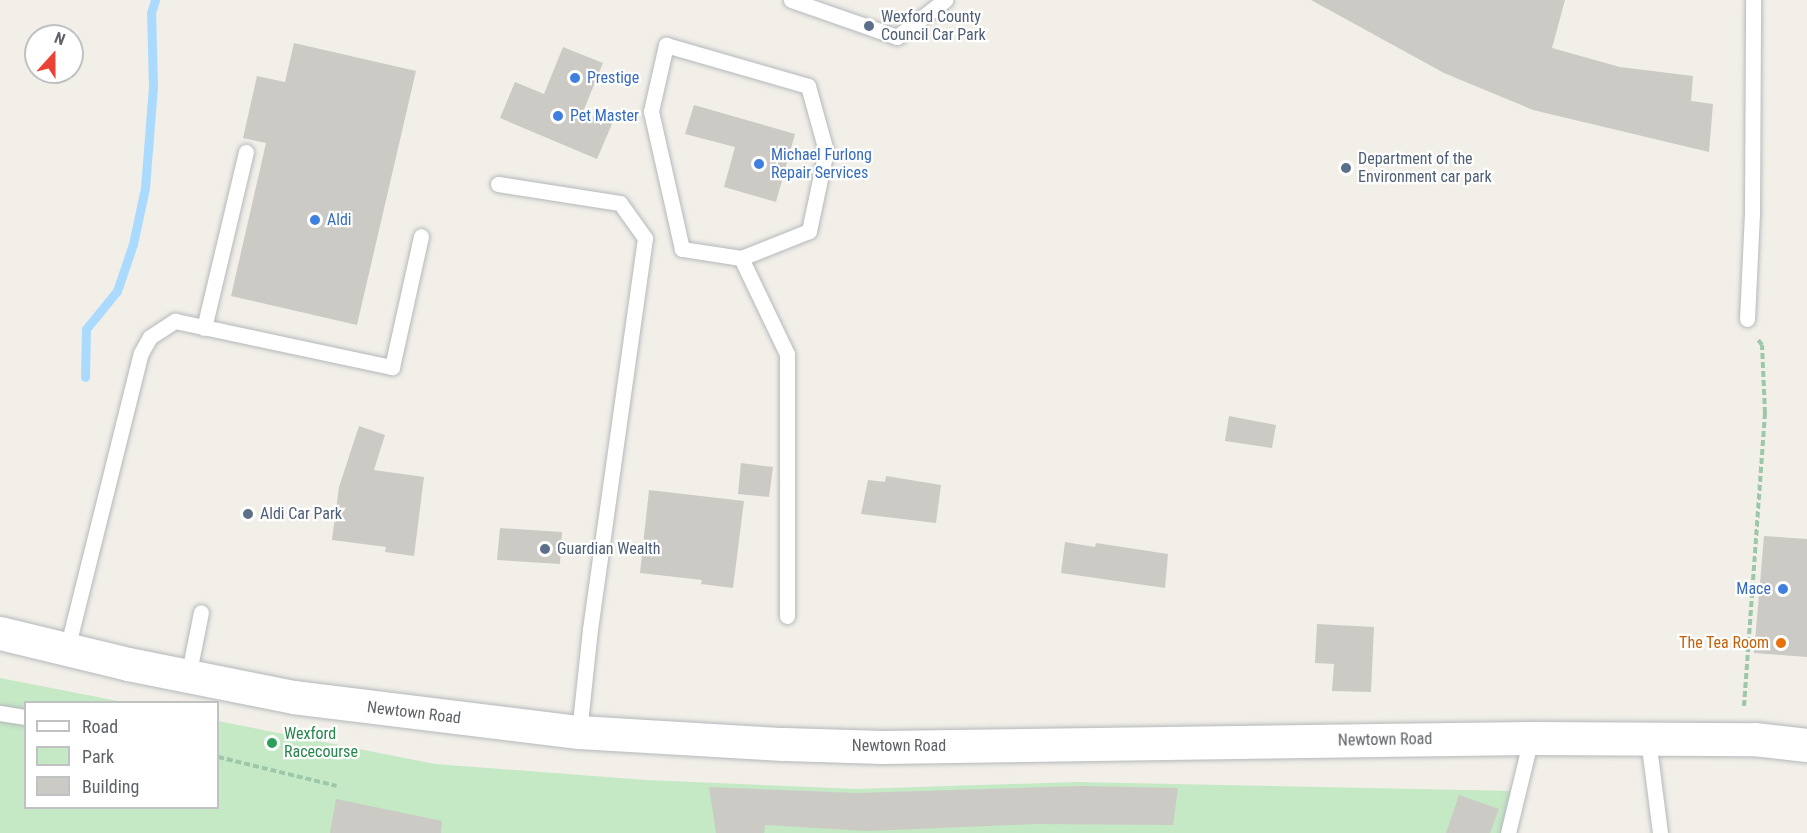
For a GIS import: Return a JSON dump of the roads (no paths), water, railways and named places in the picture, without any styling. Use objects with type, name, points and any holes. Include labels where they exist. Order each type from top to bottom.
[{"type":"main road","name":"Newtown Road","points":[[0,633],[188,677],[293,697],[579,732],[783,744],[883,747],[1531,738],[1741,740],[1807,745]]},
{"type":"lane","points":[[791,0],[897,37],[945,0]]},
{"type":"lane","points":[[1747,319],[1752,214],[1753,0]]},
{"type":"lane","points":[[666,45],[808,86],[826,151],[809,231],[741,258],[682,249],[651,111],[666,45]]},
{"type":"lane","points":[[204,328],[246,152]]},
{"type":"lane","points":[[498,184],[620,204],[645,238],[590,629],[579,732]]},
{"type":"lane","points":[[67,649],[141,353],[150,337],[175,321],[392,367],[421,236]]},
{"type":"lane","points":[[741,258],[787,354],[787,616]]},
{"type":"lane","points":[[188,677],[201,612]]},
{"type":"lane","points":[[0,714],[24,717]]},
{"type":"lane","points":[[1509,833],[1531,738]]},
{"type":"lane","points":[[1648,739],[1660,833]]},
{"type":"waterway","points":[[85,377],[86,329],[117,291],[133,244],[145,188],[153,87],[151,13],[155,0]]},
{"type":"place","name":"Wexford County Council Car Park","points":[[869,26]]},
{"type":"place","name":"Prestige","points":[[575,78]]},
{"type":"place","name":"Pet Master","points":[[558,116]]},
{"type":"place","name":"Michael Furlong Repair Services","points":[[759,164]]},
{"type":"place","name":"Department of the Environment car park","points":[[1346,168]]},
{"type":"place","name":"Aldi","points":[[315,220]]},
{"type":"place","name":"Aldi Car Park","points":[[248,514]]},
{"type":"place","name":"Guardian Wealth","points":[[545,549]]},
{"type":"place","name":"Mace","points":[[1783,589]]},
{"type":"place","name":"The Tea Room","points":[[1781,643]]},
{"type":"place","name":"Wexford Racecourse","points":[[272,743]]}]
